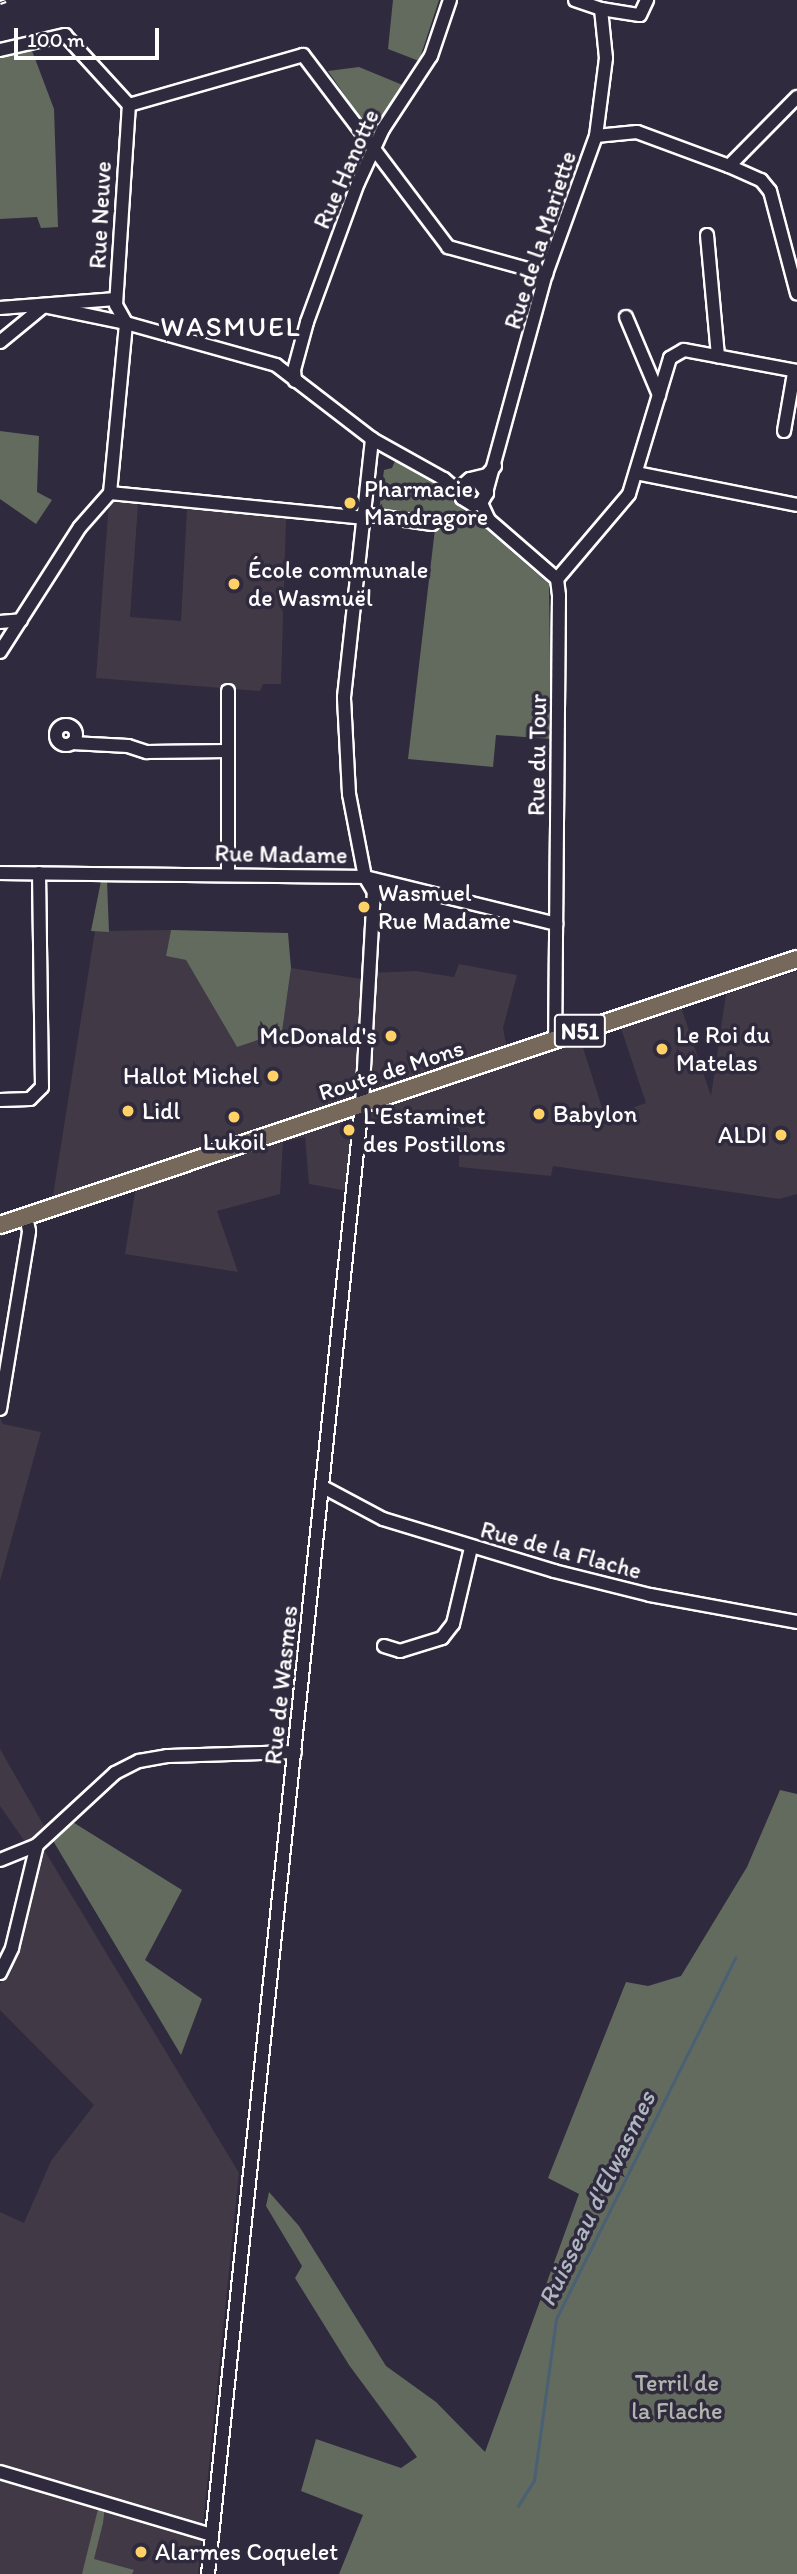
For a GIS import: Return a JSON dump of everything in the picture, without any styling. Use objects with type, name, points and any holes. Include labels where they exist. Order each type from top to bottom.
[{"type":"main road","name":"Route de Mons","points":[[0,1225],[797,959]]},
{"type":"street","name":"Rue Hanotte","points":[[295,382],[294,370],[307,322],[374,150],[383,129],[431,56],[450,0]]},
{"type":"street","points":[[575,0],[601,9],[640,15],[648,0]]},
{"type":"street","points":[[596,136],[606,58],[601,9]]},
{"type":"street","points":[[0,50],[65,36],[129,105],[303,54],[448,247],[546,274]]},
{"type":"street","points":[[729,166],[797,97]]},
{"type":"street","name":"Rue Neuve","points":[[126,323],[116,310],[116,299],[129,105]]},
{"type":"street","name":"Rue de la Mariette","points":[[470,492],[487,489],[546,274],[596,136],[637,132],[761,180],[770,191],[797,293]]},
{"type":"street","points":[[707,235],[718,357]]},
{"type":"street","points":[[0,308],[116,299]]},
{"type":"street","points":[[44,306],[126,323],[267,361],[372,439],[470,492],[489,520],[557,579],[629,494],[670,358],[684,350],[795,372],[784,430]]},
{"type":"street","points":[[0,342],[44,306]]},
{"type":"street","points":[[626,317],[659,395]]},
{"type":"street","points":[[0,652],[80,527],[110,493],[126,323]]},
{"type":"street","name":"Rue de Wasmes","points":[[208,2574],[242,2270],[362,1104],[374,892],[365,877],[349,794],[344,708],[372,439]]},
{"type":"street","points":[[470,492],[488,475],[496,462]]},
{"type":"street","points":[[636,473],[797,505]]},
{"type":"street","points":[[110,493],[432,524]]},
{"type":"street","name":"Rue du Tour","points":[[555,1040],[557,579]]},
{"type":"street","points":[[0,622],[21,620]]},
{"type":"street","points":[[228,691],[228,874]]},
{"type":"street","points":[[72,743],[128,746],[147,752],[228,751]]},
{"type":"street","name":"Rue Madame","points":[[0,873],[365,877],[556,924]]},
{"type":"street","points":[[0,1100],[30,1099],[43,1087],[39,873]]},
{"type":"street","points":[[0,1409],[29,1231],[26,1216]]},
{"type":"street","name":"Rue de la Flache","points":[[323,1487],[383,1519],[471,1548],[650,1595],[797,1622]]},
{"type":"street","points":[[384,1646],[400,1651],[442,1638],[453,1624],[471,1548]]},
{"type":"street","points":[[0,1860],[37,1845],[115,1773],[139,1761],[295,1752]]},
{"type":"street","points":[[0,1973],[12,1948],[37,1845]]},
{"type":"street","points":[[0,2472],[212,2535]]},
{"type":"shaded area","name":"École communale de Wasmuël","points":[[109,501],[138,504],[130,617],[181,621],[187,508],[286,518],[281,684],[263,684],[260,691],[96,678]]},
{"type":"shaded area","points":[[171,930],[166,956],[186,960],[237,1047],[282,1032],[291,968],[368,980],[369,973],[416,971],[454,977],[459,964],[517,975],[503,1028],[508,1055],[578,1032],[605,1117],[646,1103],[620,1025],[681,1007],[711,1096],[726,994],[797,971],[797,1194],[779,1199],[553,1166],[551,1176],[459,1167],[459,1128],[377,1119],[353,1125],[347,1191],[309,1184],[305,1137],[283,1142],[280,1194],[217,1211],[238,1272],[125,1254],[137,1180],[51,1208],[95,931]]},
{"type":"shaded area","points":[[0,1418],[3,1424],[41,1432],[0,1581]]},
{"type":"shaded area","points":[[0,1749],[47,1831],[28,1846],[0,1806]]},
{"type":"shaded area","points":[[43,1848],[239,2173],[198,2574],[0,2574],[0,2212],[24,2223],[51,2161],[94,2105],[0,2010],[0,1984],[15,1952],[36,1856]]},
{"type":"green space","points":[[393,0],[439,0],[419,61],[388,49]]},
{"type":"green space","points":[[31,48],[54,109],[58,227],[41,228],[37,217],[0,219],[0,57]]},
{"type":"green space","points":[[359,67],[405,86],[372,135],[328,71]]},
{"type":"green space","points":[[0,431],[39,436],[37,492],[52,500],[36,524],[0,499]]},
{"type":"green space","points":[[395,461],[448,489],[450,498],[549,584],[551,739],[496,735],[493,767],[408,759],[436,520],[379,512],[384,470],[392,468]]},
{"type":"green space","points":[[101,881],[107,881],[109,932],[91,931]]},
{"type":"green space","points":[[171,930],[288,933],[291,968],[282,1032],[237,1047],[186,960],[166,956]]},
{"type":"green space","name":"Terril de la Flache","points":[[780,1790],[797,1794],[797,2574],[339,2574],[363,2515],[301,2491],[316,2439],[401,2468],[417,2457],[349,2365],[295,2278],[302,2266],[266,2206],[269,2192],[299,2226],[386,2366],[436,2402],[485,2452],[579,2194],[548,2178],[626,1982],[648,1986],[681,1976],[747,1867]]},
{"type":"green space","points":[[71,1821],[182,1890],[145,1960],[202,1999],[181,2055],[52,1839]]},
{"type":"green space","points":[[99,2505],[105,2506],[94,2559],[134,2570],[132,2574],[82,2574]]},
{"type":"waterway","name":"Ruisseau d'Elwasmes","points":[[518,2506],[534,2480],[556,2319],[735,1958]]},
{"type":"railway","points":[[0,2],[6,0]]},
{"type":"place","name":"Pharmacie Mandragore","points":[[350,503]]},
{"type":"place","name":"École communale de Wasmuël","points":[[234,584]]},
{"type":"place","name":"Wasmuel Rue Madame","points":[[364,907]]},
{"type":"place","name":"McDonald's","points":[[391,1036]]},
{"type":"place","name":"Le Roi du Matelas","points":[[662,1049]]},
{"type":"place","name":"Hallot Michel","points":[[273,1076]]},
{"type":"place","name":"Lidl","points":[[128,1111]]},
{"type":"place","name":"Babylon","points":[[539,1114]]},
{"type":"place","name":"Lukoil","points":[[234,1117]]},
{"type":"place","name":"L'Estaminet des Postillons","points":[[349,1130]]},
{"type":"place","name":"ALDI","points":[[781,1135]]},
{"type":"place","name":"Alarmes Coquelet","points":[[141,2552]]},
{"type":"district","name":"WASMUEL","points":[[231,326]]}]
